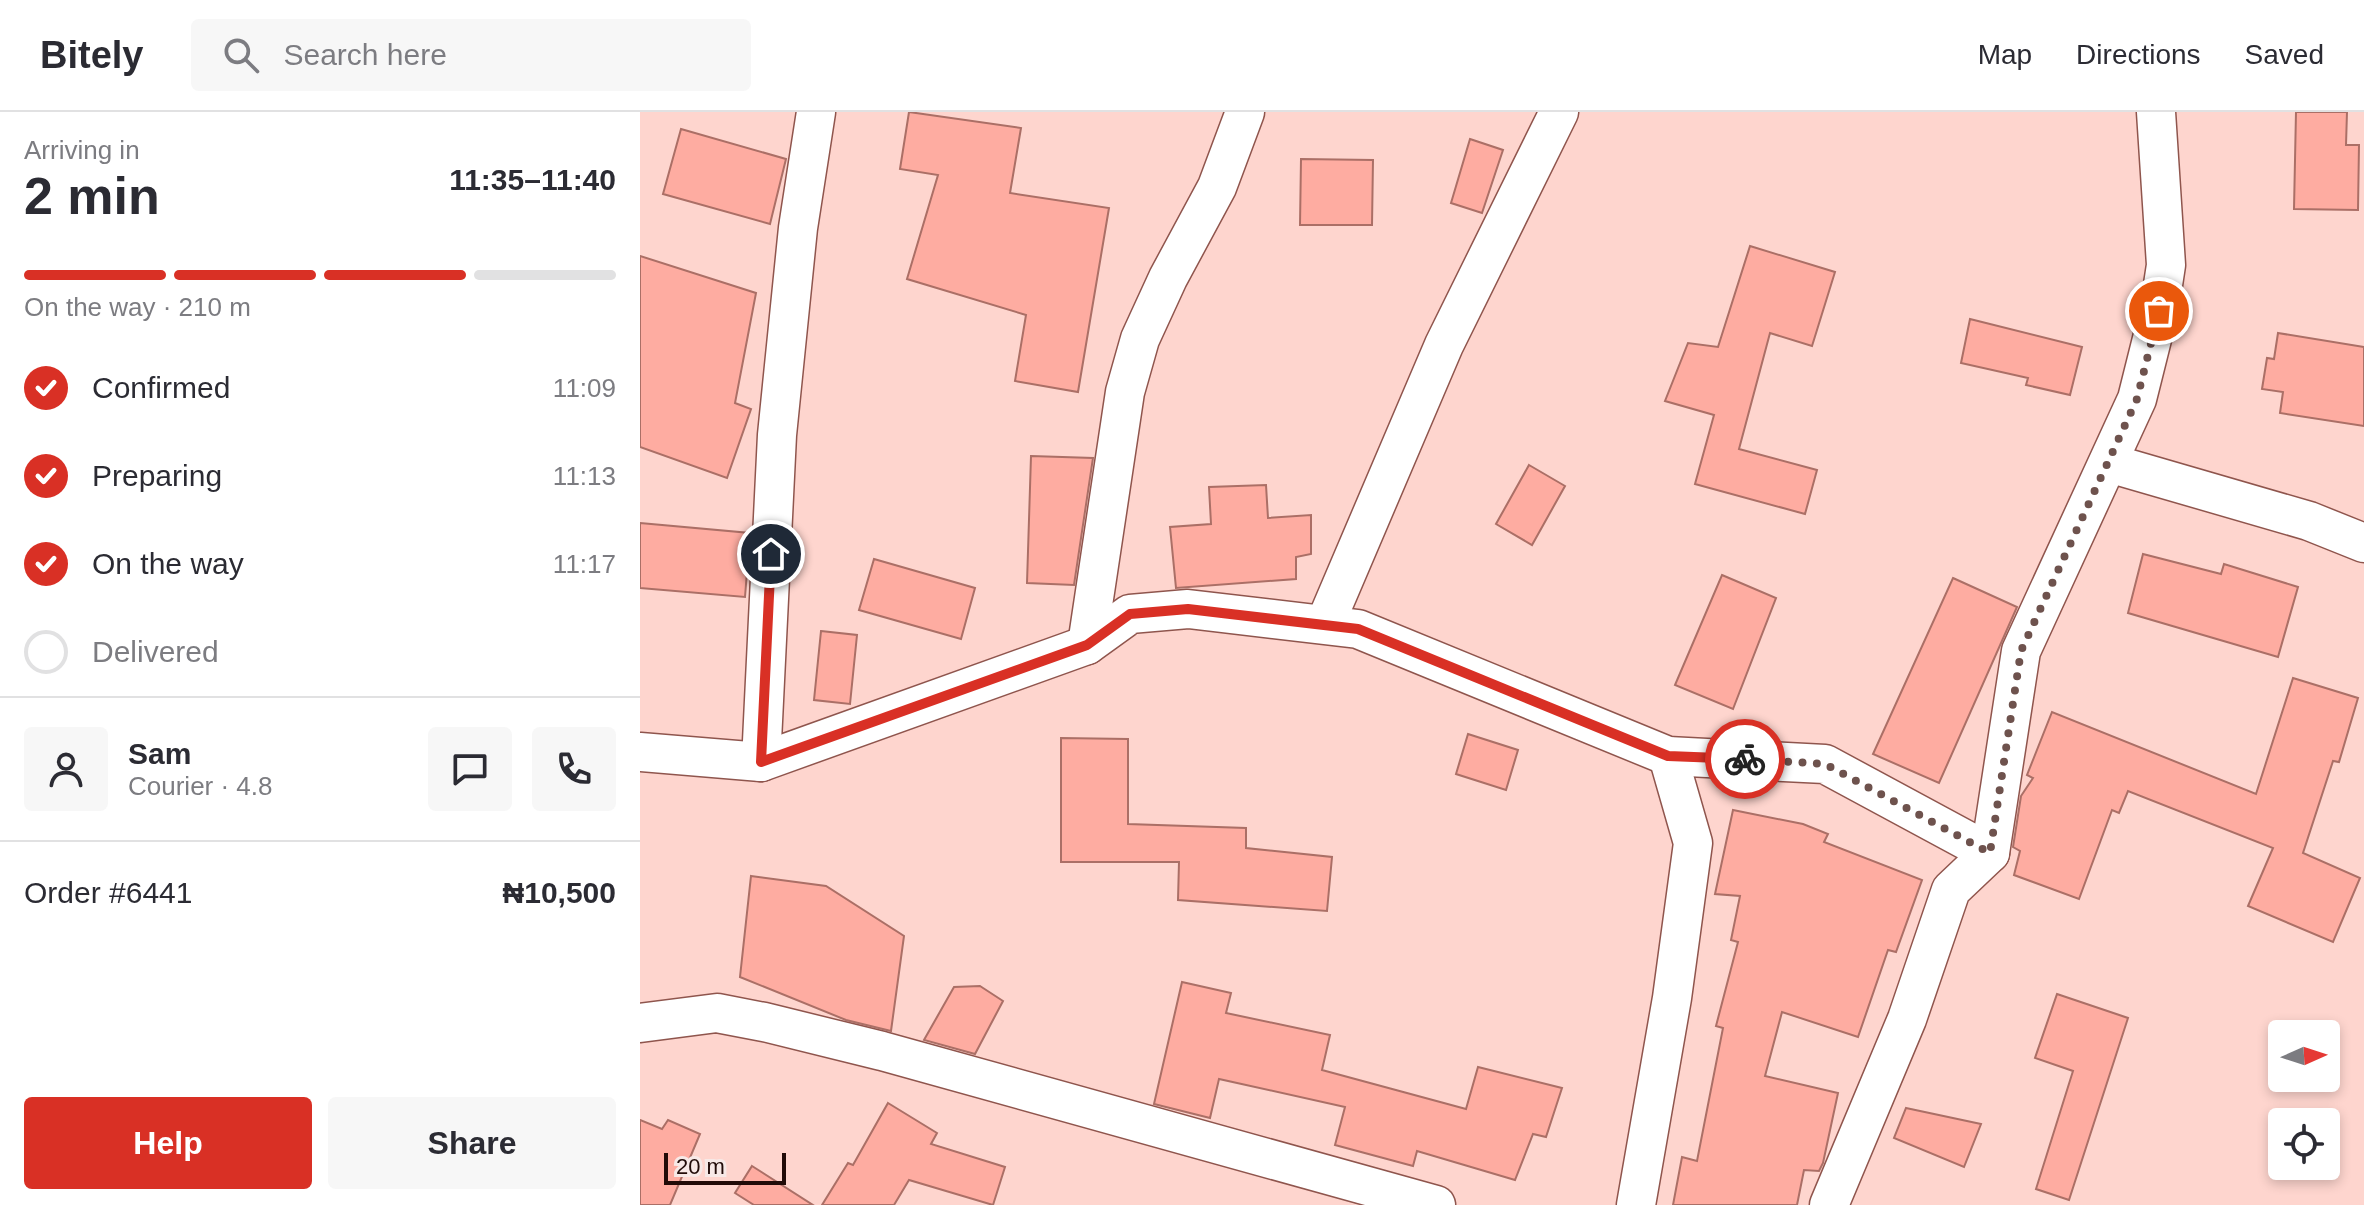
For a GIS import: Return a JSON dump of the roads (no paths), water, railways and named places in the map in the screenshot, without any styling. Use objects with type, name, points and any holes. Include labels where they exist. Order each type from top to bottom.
[{"type":"street","points":[[761,762],[777,435],[798,228],[816,112]]},
{"type":"street","points":[[1087,645],[1125,392],[1140,339],[1168,278],[1217,187],[1245,112]]},
{"type":"street","points":[[1325,624],[1444,345],[1559,112]]},
{"type":"street","points":[[1829,1205],[1907,1019],[1951,890],[1990,853],[2021,651],[2137,399],[2159,311],[2166,265],[2156,112]]},
{"type":"street","points":[[2109,463],[2309,521],[2364,543]]},
{"type":"street","points":[[640,752],[761,762],[1087,645],[1130,614],[1188,609],[1358,629],[1668,756],[1825,764],[1990,853]]},
{"type":"street","points":[[1636,1205],[1672,998],[1693,843],[1668,756]]},
{"type":"street","points":[[640,1023],[717,1013],[764,1022],[882,1051],[1436,1205]]}]
